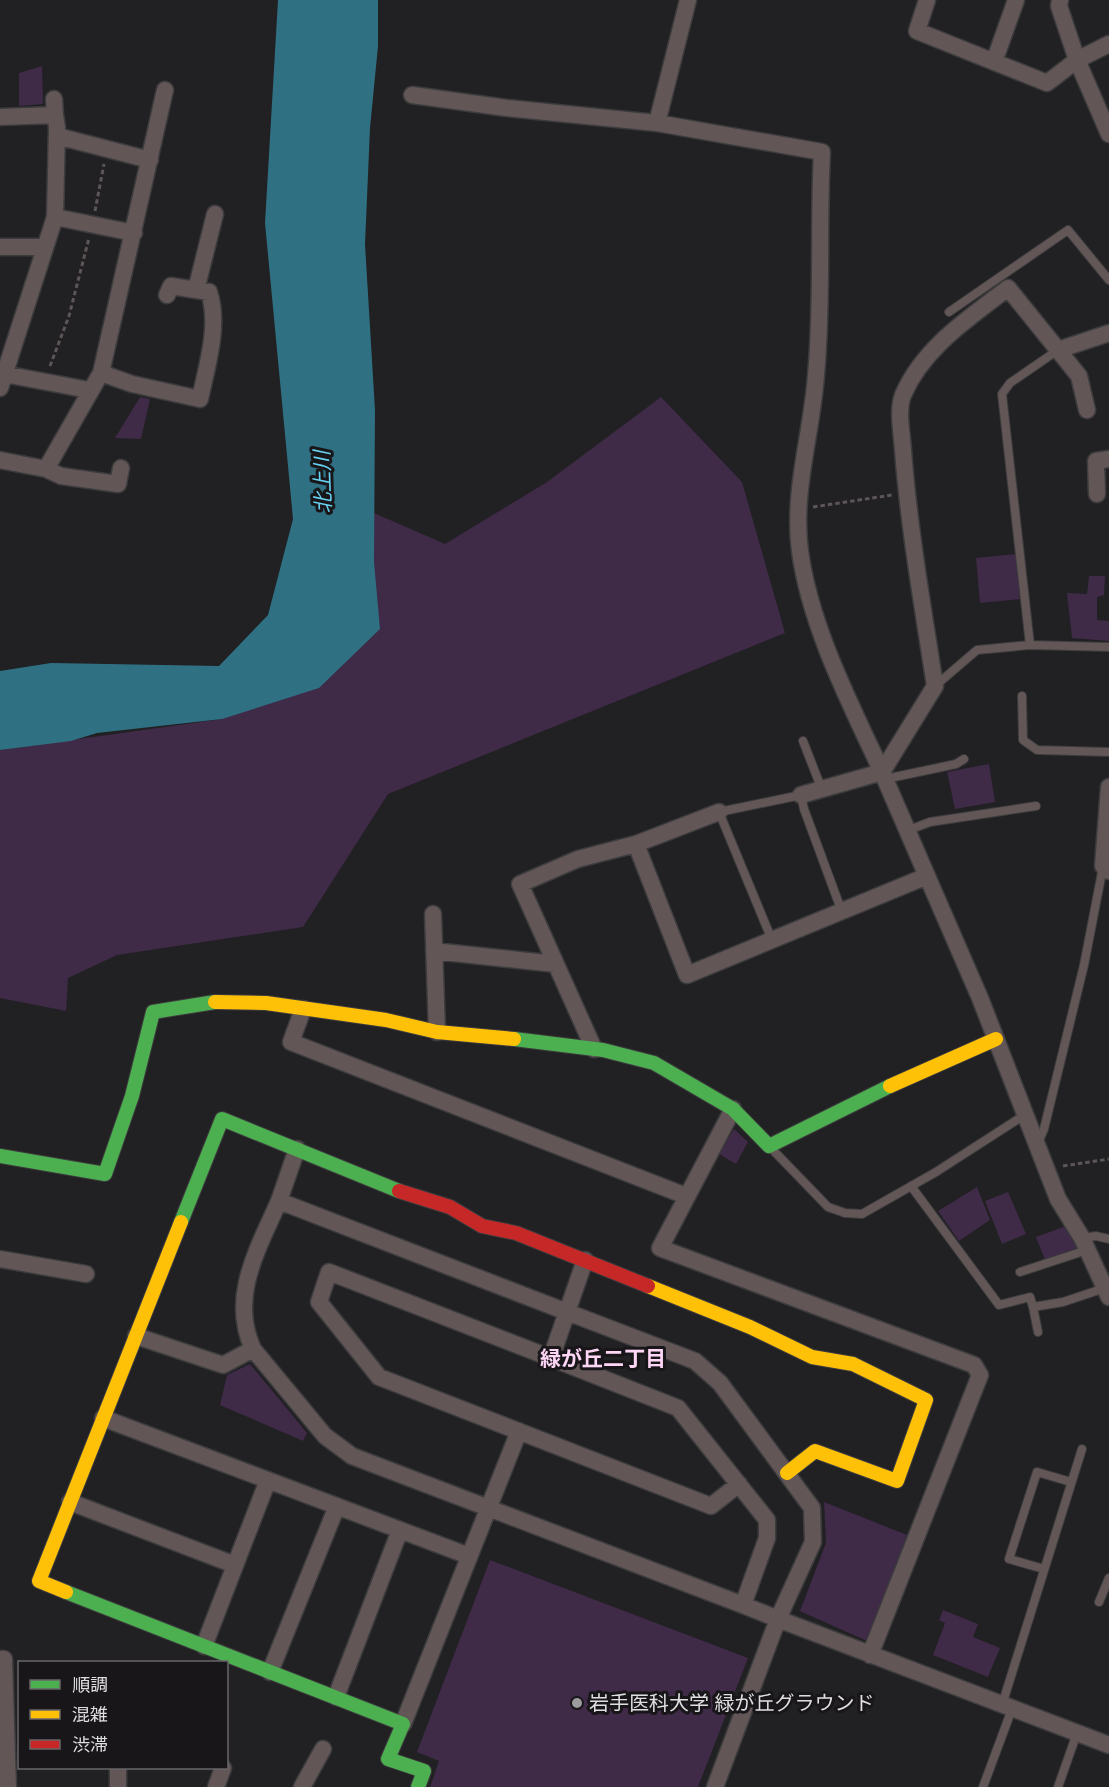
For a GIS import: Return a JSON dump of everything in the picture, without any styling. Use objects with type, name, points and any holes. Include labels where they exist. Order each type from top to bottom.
[{"type":"street","points":[[657,123],[688,0]]},
{"type":"street","points":[[927,0],[917,31],[1047,83],[1077,60],[1109,44]]},
{"type":"street","points":[[994,62],[1016,0]]},
{"type":"street","points":[[1060,0],[1059,6],[1077,60],[1109,134]]},
{"type":"street","points":[[46,469],[88,390],[101,373],[165,90]]},
{"type":"street","points":[[412,95],[507,108],[657,123],[822,152],[819,210],[821,303],[816,375],[798,510],[800,551],[811,599],[843,689],[927,876],[996,1039],[1058,1198],[1107,1292]]},
{"type":"street","points":[[0,117],[54,107],[57,136],[55,217],[2,381],[44,382],[88,390]]},
{"type":"street","points":[[57,136],[150,160]]},
{"type":"street","points":[[196,290],[215,214]]},
{"type":"street","points":[[55,217],[134,233]]},
{"type":"street","points":[[0,247],[45,247]]},
{"type":"street","points":[[101,373],[132,384],[200,399],[212,342],[213,304],[209,292],[171,286],[168,295]]},
{"type":"street","points":[[801,795],[883,776],[935,686],[906,493],[901,420],[902,397],[931,352],[955,329],[1008,288],[1079,376],[1087,410]]},
{"type":"street","points":[[1058,350],[1109,333]]},
{"type":"street","points":[[1097,494],[1096,461],[1109,459]]},
{"type":"street","points":[[0,460],[46,469],[61,476],[118,484],[122,468]]},
{"type":"street","points":[[1106,869],[1108,796]]},
{"type":"street","points":[[594,1049],[520,884],[578,858],[636,844],[719,812]]},
{"type":"street","points":[[636,844],[687,975],[927,876]]},
{"type":"street","points":[[433,914],[437,1032]]},
{"type":"street","points":[[434,951],[555,964]]},
{"type":"street","points":[[0,1156],[105,1174],[132,1095],[153,1012],[210,1002],[266,1003],[386,1020],[437,1032],[594,1049],[654,1063],[733,1109],[769,1146],[855,1101],[996,1039]]},
{"type":"street","points":[[303,1009],[291,1042],[686,1196]]},
{"type":"street","points":[[733,1109],[660,1248],[974,1365],[980,1375],[870,1655]]},
{"type":"street","points":[[403,1724],[39,1581],[222,1119],[395,1190],[450,1207],[482,1226],[516,1233],[585,1260],[750,1327],[812,1357],[853,1365],[926,1400],[897,1481],[815,1451],[787,1473]]},
{"type":"street","points":[[297,1149],[279,1201],[248,1273],[243,1302],[245,1332],[253,1349],[325,1436],[352,1456],[1109,1746]]},
{"type":"street","points":[[279,1201],[695,1361],[720,1383],[787,1473],[812,1508],[813,1542],[778,1619],[715,1787]]},
{"type":"street","points":[[0,1259],[86,1274]]},
{"type":"street","points":[[552,1358],[585,1260]]},
{"type":"street","points":[[739,1484],[711,1506],[379,1377],[319,1302],[329,1272],[678,1408],[739,1484],[767,1520],[767,1538],[743,1605]]},
{"type":"street","points":[[136,1336],[223,1365],[253,1349]]},
{"type":"street","points":[[103,1418],[469,1556]]},
{"type":"street","points":[[418,1787],[424,1771],[388,1759],[519,1431]]},
{"type":"street","points":[[204,1646],[268,1480]]},
{"type":"street","points":[[70,1502],[235,1565]]},
{"type":"street","points":[[270,1672],[337,1506]]},
{"type":"street","points":[[336,1697],[400,1530]]},
{"type":"street","points":[[0,1659],[4,1659],[13,1712],[8,1787]]},
{"type":"street","points":[[302,1787],[323,1749]]},
{"type":"street","points":[[118,1769],[118,1787]]},
{"type":"street","points":[[216,1787],[222,1769]]},
{"type":"lane","points":[[949,312],[1068,230],[1109,280]]},
{"type":"lane","points":[[1030,645],[1002,394],[1010,383],[1058,350]]},
{"type":"lane","points":[[935,686],[977,650],[1030,645],[1109,647]]},
{"type":"lane","points":[[1022,696],[1023,740],[1037,750],[1109,752]]},
{"type":"lane","points":[[803,741],[819,782],[825,788]]},
{"type":"lane","points":[[883,776],[956,764],[964,759]]},
{"type":"lane","points":[[772,940],[719,812],[801,795],[842,912]]},
{"type":"lane","points":[[906,831],[930,822],[1036,806]]},
{"type":"lane","points":[[1037,1146],[1044,1129],[1106,869]]},
{"type":"lane","points":[[769,1146],[828,1207],[845,1213],[862,1214],[1026,1114]]},
{"type":"lane","points":[[911,1185],[999,1305],[1030,1297],[1038,1332]]},
{"type":"lane","points":[[1020,1272],[1084,1244],[1096,1236],[1109,1239]]},
{"type":"lane","points":[[1033,1307],[1107,1292]]},
{"type":"lane","points":[[983,1787],[1044,1569],[1082,1449]]},
{"type":"lane","points":[[1044,1569],[1009,1558],[1037,1472],[1071,1482]]},
{"type":"lane","points":[[1099,1602],[1109,1578]]},
{"type":"lane","points":[[1058,1787],[1077,1733]]},
{"type":"path","points":[[44,382],[69,316],[106,157]]},
{"type":"path","points":[[798,510],[906,493]]},
{"type":"path","points":[[1046,1169],[1109,1159]]},
{"type":"shaded area","points":[[42,66],[43,104],[19,106],[19,73]]},
{"type":"shaded area","points":[[140,397],[150,399],[141,439],[115,438]]},
{"type":"shaded area","points":[[661,397],[742,482],[785,633],[388,794],[303,927],[117,955],[68,978],[66,1011],[0,998],[0,750],[222,719],[374,562],[374,513],[445,544],[547,482]]},
{"type":"shaded area","points":[[1016,554],[1020,599],[980,603],[976,558]]},
{"type":"shaded area","points":[[1089,576],[1105,576],[1104,595],[1097,597],[1097,620],[1109,621],[1109,641],[1072,638],[1067,593],[1087,594]]},
{"type":"shaded area","points":[[989,764],[995,802],[955,809],[947,772]]},
{"type":"shaded area","points":[[734,1129],[748,1142],[736,1164],[719,1154]]},
{"type":"shaded area","points":[[977,1187],[990,1220],[959,1241],[938,1211]]},
{"type":"shaded area","points":[[1008,1192],[1026,1234],[1002,1244],[985,1201]]},
{"type":"shaded area","points":[[1069,1225],[1077,1248],[1045,1260],[1036,1237]]},
{"type":"shaded area","points":[[250,1364],[307,1433],[303,1441],[220,1405],[227,1375]]},
{"type":"shaded area","points":[[824,1502],[907,1535],[869,1642],[800,1611],[826,1543]]},
{"type":"shaded area","name":"岩手医科大学 緑が丘グラウンド","points":[[490,1560],[748,1658],[698,1787],[430,1787],[439,1761],[417,1752]]},
{"type":"shaded area","points":[[943,1610],[978,1624],[973,1637],[1000,1648],[988,1677],[933,1655],[945,1623],[939,1620]]},
{"type":"water","name":"北上川","points":[[278,0],[378,0],[378,46],[370,128],[365,244],[375,410],[374,562],[380,629],[319,688],[222,719],[97,733],[71,741],[0,750],[0,671],[51,663],[219,666],[268,615],[293,519],[265,223]]},
{"type":"traffic: fast","points":[[0,1156],[105,1174],[132,1096],[153,1012],[215,1002]]},
{"type":"traffic: fast","points":[[514,1039],[603,1050],[654,1063],[733,1109],[769,1146],[890,1086]]},
{"type":"traffic: fast","points":[[181,1222],[222,1119],[399,1191]]},
{"type":"traffic: fast","points":[[66,1592],[403,1724],[388,1759],[424,1771],[418,1787]]},
{"type":"traffic: slow","points":[[215,1002],[266,1003],[386,1020],[437,1032],[514,1039]]},
{"type":"traffic: slow","points":[[890,1086],[996,1039]]},
{"type":"traffic: slow","points":[[66,1592],[39,1581],[181,1222]]},
{"type":"traffic: slow","points":[[648,1286],[750,1327],[812,1357],[853,1364],[926,1400],[897,1481],[815,1451],[787,1473]]},
{"type":"traffic: jam","points":[[399,1191],[450,1207],[482,1226],[516,1233],[648,1286]]},
{"type":"place","name":"岩手医科大学 緑が丘グラウンド","points":[[577,1703]]},
{"type":"district","name":"緑が丘二丁目","points":[[603,1359]]}]
